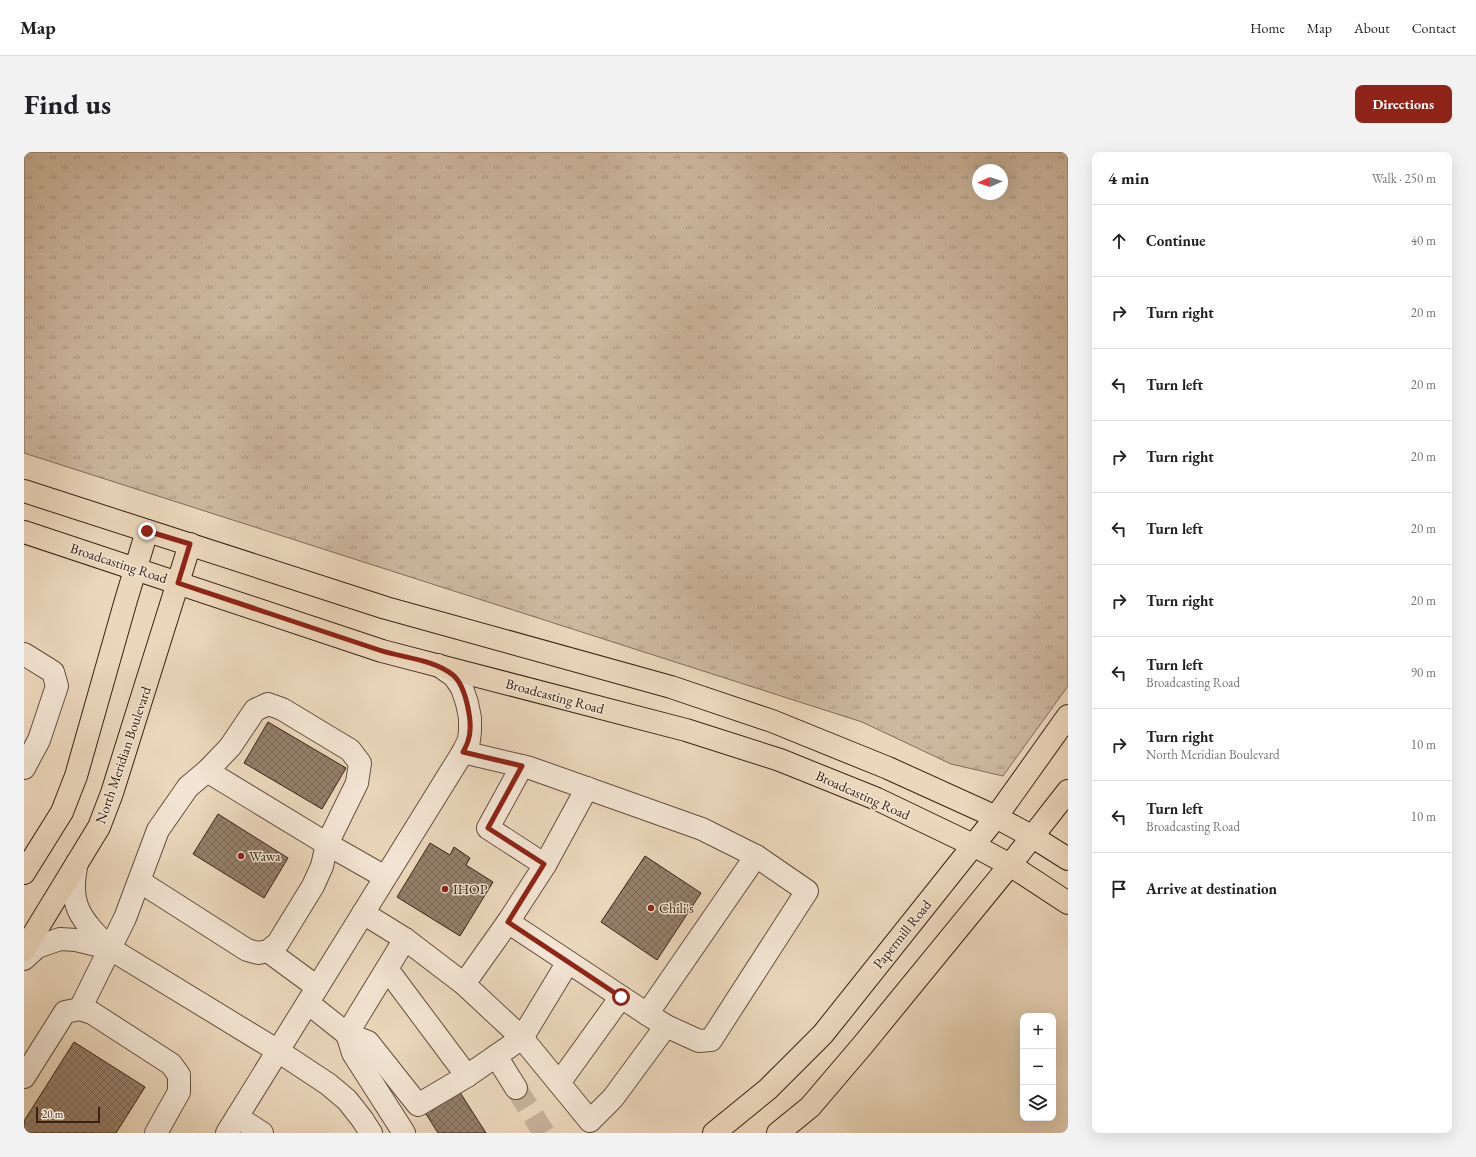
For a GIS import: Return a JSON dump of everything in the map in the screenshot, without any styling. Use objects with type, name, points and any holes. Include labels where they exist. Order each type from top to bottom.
[{"type":"main road","points":[[24,491],[386,608],[671,687],[772,721],[888,768],[996,817],[1033,837],[1068,859]]},
{"type":"main road","points":[[24,873],[32,850],[62,812],[76,776],[147,531]]},
{"type":"main road","name":"Broadcasting Road","points":[[24,532],[382,651],[686,730],[780,760],[877,799],[973,845],[1010,866],[1068,903]]},
{"type":"main road","name":"North Meridian Boulevard","points":[[24,950],[99,827],[112,793],[190,544]]},
{"type":"main road","name":"Papermill Road","points":[[714,1133],[768,1089],[823,1034],[996,817],[1068,716]]},
{"type":"main road","points":[[778,1133],[810,1107],[862,1046],[1010,866],[1068,791]]},
{"type":"lane","points":[[24,654],[53,672],[57,686],[39,740],[24,768]]},
{"type":"lane","points":[[262,1133],[232,1125],[463,752],[468,740],[470,718],[462,688],[454,676],[438,665]]},
{"type":"lane","points":[[80,1009],[124,918],[158,830],[188,787],[207,771],[230,747],[255,710],[268,704],[282,709],[350,750],[360,764],[357,783],[327,844],[322,866],[313,886],[278,943],[268,951],[258,953],[247,950],[139,881]]},
{"type":"lane","points":[[463,752],[522,766],[702,829],[756,856],[806,891],[711,1040],[699,1041],[666,1026],[508,922]]},
{"type":"lane","points":[[522,766],[488,828],[544,864]]},
{"type":"lane","points":[[207,771],[327,844],[386,877]]},
{"type":"lane","points":[[464,984],[508,922],[544,864],[586,788]]},
{"type":"lane","points":[[647,1014],[756,856]]},
{"type":"lane","points":[[77,863],[73,880],[74,894],[79,910],[87,924],[109,948],[278,1051],[328,1084],[347,1100],[371,1133]]},
{"type":"lane","points":[[364,913],[405,939],[464,984],[522,1038],[590,1121],[613,1098],[666,1026]]},
{"type":"lane","points":[[24,959],[37,947],[60,939],[76,940],[109,948]]},
{"type":"lane","points":[[347,1034],[405,939]]},
{"type":"lane","points":[[268,951],[313,995],[347,1034],[353,1053],[404,1133]]},
{"type":"lane","points":[[347,1034],[368,1042],[418,1105],[467,1076],[522,1038],[568,962]]},
{"type":"lane","points":[[387,969],[467,1076]]},
{"type":"lane","points":[[559,1083],[621,997]]},
{"type":"lane","points":[[24,1077],[65,1012],[80,1009],[92,1013],[171,1064],[180,1075],[179,1092],[156,1133]]},
{"type":"lane","points":[[496,1056],[516,1088]]},
{"type":"green space","points":[[24,152],[1068,152],[1068,686],[1003,776],[951,764],[862,722],[24,453]]},
{"type":"building","points":[[268,722],[346,768],[322,809],[244,763]]},
{"type":"building","name":"Wawa","points":[[218,814],[288,858],[264,898],[193,854]]},
{"type":"building","name":"IHOP","points":[[430,843],[450,855],[454,847],[470,858],[466,865],[493,882],[460,936],[397,897]]},
{"type":"building","name":"Chili's","points":[[645,856],[701,893],[657,960],[601,922]]},
{"type":"building","points":[[74,1042],[145,1087],[116,1133],[24,1133],[24,1121]]},
{"type":"building","points":[[452,1080],[486,1133],[438,1133],[418,1101]]},
{"type":"tunnel","points":[[516,1088],[544,1133]]},
{"type":"place","name":"Wawa","points":[[241,856]]},
{"type":"place","name":"IHOP","points":[[445,889]]},
{"type":"place","name":"Chili's","points":[[651,908]]},
{"type":"route","points":[[147,531],[190,544],[178,583],[382,651],[438,665],[454,676],[462,688],[470,718],[470,731],[463,752],[522,766],[488,828],[544,864],[508,922],[621,997]]}]
